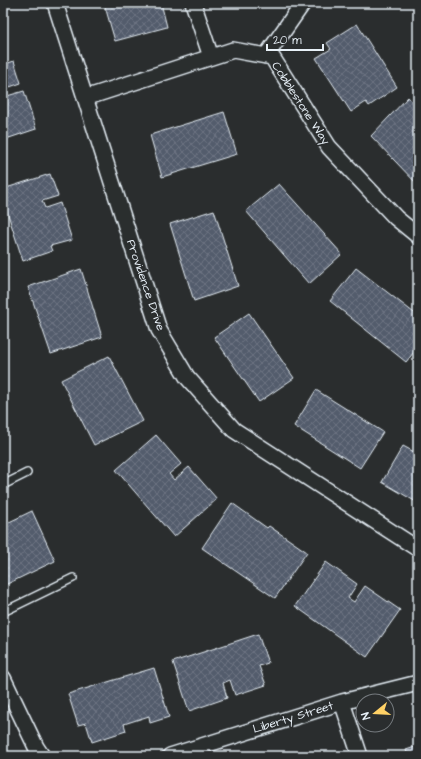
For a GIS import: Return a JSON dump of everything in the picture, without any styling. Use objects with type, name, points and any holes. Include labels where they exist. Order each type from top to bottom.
[{"type":"street","name":"Providence Drive","points":[[55,3],[159,330],[187,377],[234,430],[418,549]]},
{"type":"street","points":[[193,3],[211,57]]},
{"type":"street","points":[[266,56],[303,3]]},
{"type":"street","name":"Cobblestone Way","points":[[85,98],[233,50],[272,57],[329,147],[396,218],[418,236]]},
{"type":"street","points":[[3,678],[36,747],[42,756]]},
{"type":"street","name":"Liberty Street","points":[[170,756],[342,702],[418,683]]},
{"type":"street","points":[[342,702],[360,756]]},
{"type":"lane","points":[[3,485],[27,473]]},
{"type":"lane","points":[[3,612],[73,578]]},
{"type":"building","points":[[104,3],[161,3],[167,27],[115,41]]},
{"type":"building","points":[[357,24],[397,87],[369,106],[366,102],[351,112],[316,58],[331,49],[327,43]]},
{"type":"building","points":[[14,61],[21,83],[4,89],[7,96],[24,91],[36,129],[3,140],[3,65]]},
{"type":"building","points":[[408,97],[418,108],[418,185],[371,136]]},
{"type":"building","points":[[224,112],[237,154],[162,177],[150,135]]},
{"type":"building","points":[[50,174],[58,196],[42,201],[45,208],[60,203],[72,240],[50,246],[52,251],[23,261],[3,199],[3,189]]},
{"type":"building","points":[[279,184],[342,254],[309,284],[246,211]]},
{"type":"building","points":[[214,210],[238,286],[194,301],[170,224]]},
{"type":"building","points":[[356,268],[418,316],[418,347],[406,362],[330,301]]},
{"type":"building","points":[[81,269],[102,337],[51,354],[28,287]]},
{"type":"building","points":[[249,313],[294,378],[259,402],[214,337]]},
{"type":"building","points":[[109,356],[143,421],[94,445],[61,380]]},
{"type":"building","points":[[316,390],[383,432],[360,468],[294,426]]},
{"type":"building","points":[[156,435],[181,464],[169,474],[174,480],[189,467],[217,499],[174,537],[116,470]]},
{"type":"building","points":[[403,446],[418,454],[418,503],[382,482]]},
{"type":"building","points":[[232,503],[267,528],[269,526],[307,552],[275,598],[202,548]]},
{"type":"building","points":[[32,511],[55,561],[3,586],[3,525]]},
{"type":"building","points":[[326,562],[357,584],[348,598],[354,602],[365,586],[400,610],[367,657],[295,606]]},
{"type":"building","points":[[258,634],[268,663],[259,666],[266,685],[235,695],[230,680],[223,683],[227,698],[189,711],[173,662]]},
{"type":"building","points":[[154,668],[169,717],[150,723],[149,716],[124,724],[126,731],[92,742],[86,723],[78,725],[68,694]]},
{"type":"building","points":[[418,746],[418,756],[408,756],[406,750]]}]
